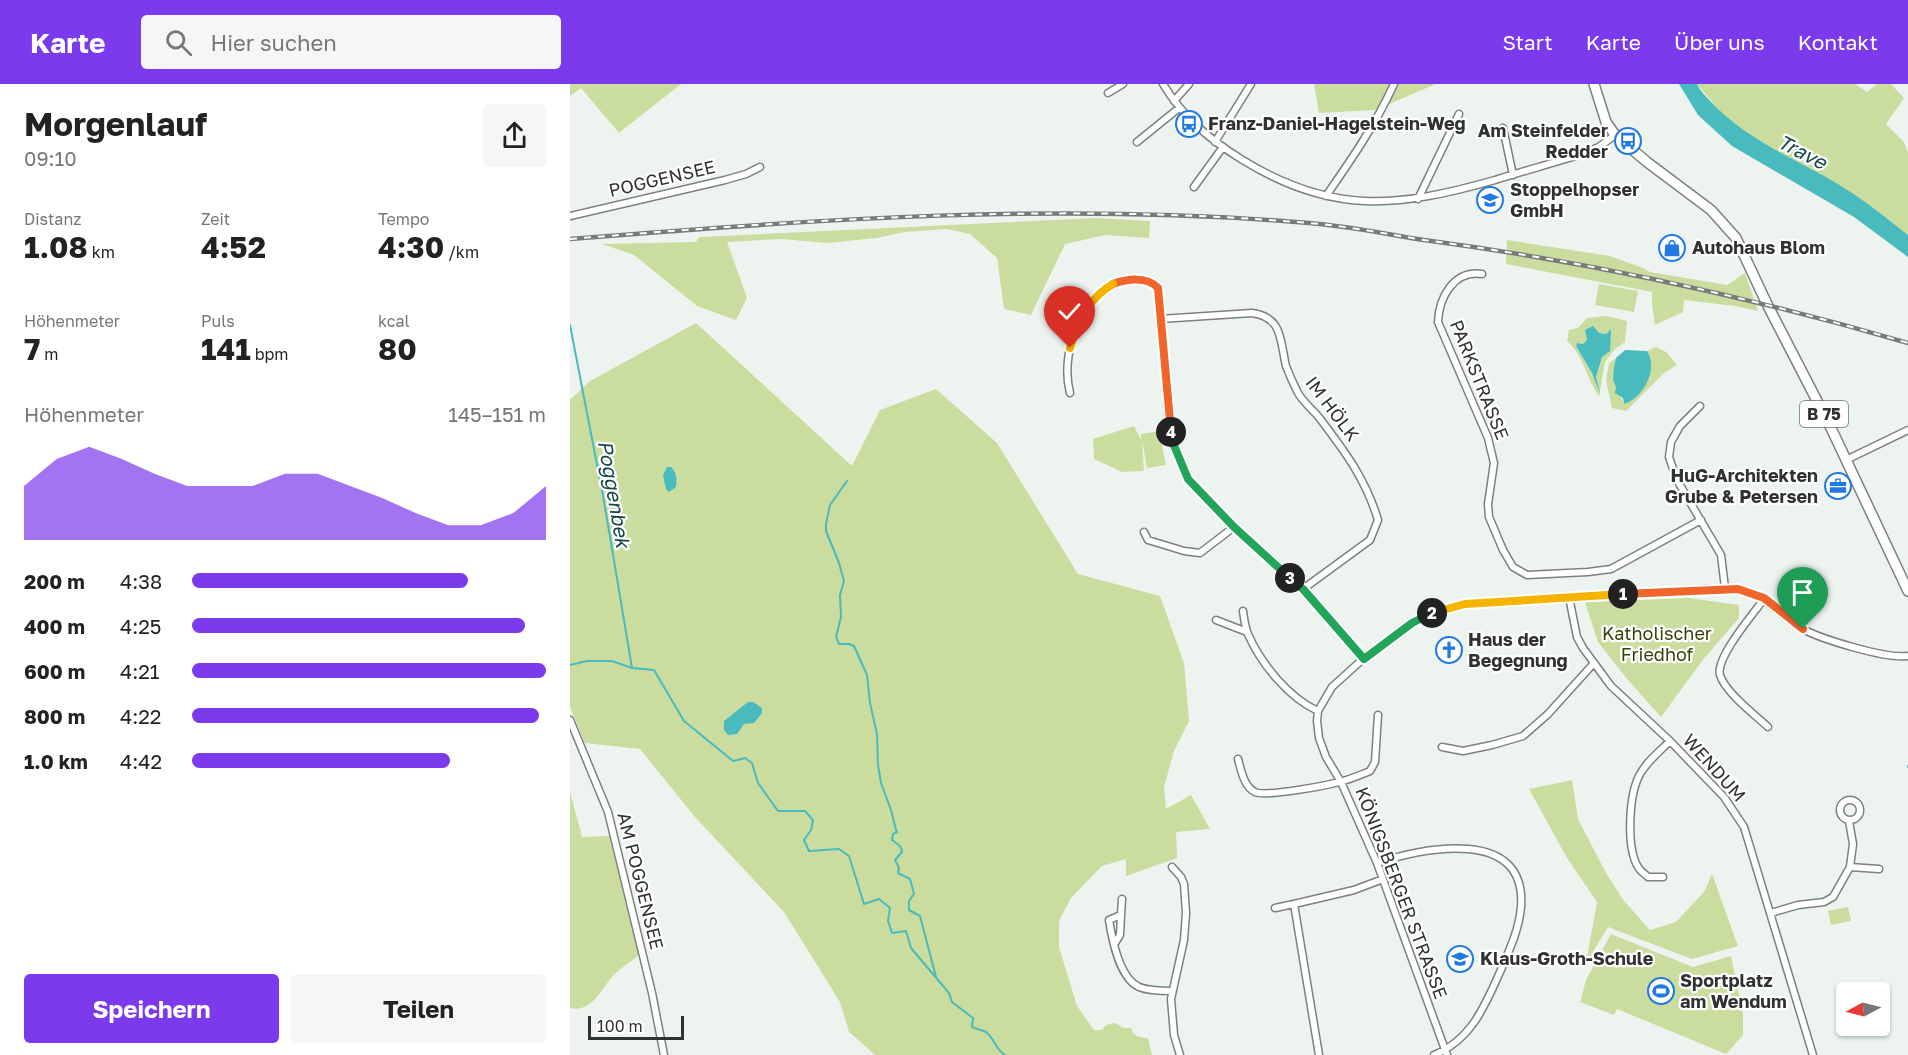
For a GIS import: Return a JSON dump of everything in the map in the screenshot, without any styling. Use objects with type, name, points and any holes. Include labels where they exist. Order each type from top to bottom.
[{"type":"main road","name":"B 75","points":[[1594,84],[1606,122],[1615,135],[1712,210],[1736,238],[1908,591]]},
{"type":"street","points":[[1108,93],[1123,84]]},
{"type":"street","points":[[1163,84],[1179,108],[1215,142],[1274,177],[1326,196],[1378,202],[1418,199],[1513,175],[1582,154],[1599,147],[1615,135]]},
{"type":"street","points":[[1174,101],[1189,84]]},
{"type":"street","points":[[1215,142],[1251,84]]},
{"type":"street","points":[[1326,196],[1382,111],[1394,84]]},
{"type":"street","points":[[1137,142],[1179,108]]},
{"type":"street","points":[[1418,199],[1459,114]]},
{"type":"street","points":[[1503,128],[1513,175]]},
{"type":"street","points":[[1194,187],[1223,147]]},
{"type":"street","name":"POGGENSEE","points":[[570,216],[725,180],[760,167]]},
{"type":"street","name":"PARKSTRASSE","points":[[1482,274],[1473,272],[1457,279],[1448,288],[1438,312],[1438,322],[1488,438],[1494,463],[1488,504],[1489,517],[1513,567],[1527,574],[1611,569],[1701,520]]},
{"type":"street","points":[[1070,393],[1068,357],[1072,339],[1087,308],[1101,292],[1116,283],[1126,280],[1146,280],[1155,284],[1158,288],[1168,415],[1173,443],[1188,479],[1234,527],[1303,589],[1364,659]]},
{"type":"street","name":"IM HÖLK","points":[[1160,320],[1252,313],[1264,315],[1274,322],[1280,334],[1287,368],[1299,395],[1352,460],[1371,496],[1378,520],[1370,540],[1303,589]]},
{"type":"street","points":[[1700,406],[1680,426],[1671,442],[1669,457],[1677,480],[1721,555],[1725,588]]},
{"type":"street","points":[[1846,460],[1908,430]]},
{"type":"street","points":[[1144,532],[1148,540],[1184,551],[1200,553],[1234,527]]},
{"type":"street","points":[[1243,611],[1247,632],[1269,668],[1293,694],[1318,711],[1332,687],[1364,659],[1412,623],[1439,611],[1465,604],[1738,589],[1764,598],[1803,629],[1815,634],[1881,654],[1908,656]]},
{"type":"street","name":"WENDUM","points":[[1569,597],[1582,648],[1611,686],[1670,741],[1724,797],[1739,819],[1771,913],[1813,1055]]},
{"type":"street","points":[[1764,598],[1727,652],[1719,671],[1725,685],[1768,728]]},
{"type":"street","points":[[1215,620],[1247,632]]},
{"type":"street","points":[[1442,747],[1463,751],[1523,736],[1548,714],[1594,663]]},
{"type":"street","name":"KÖNIGSBERGER STRASSE","points":[[1318,711],[1319,738],[1326,757],[1341,782],[1377,863],[1446,1053]]},
{"type":"street","points":[[1238,759],[1249,788],[1258,793],[1270,794],[1341,782],[1370,771],[1374,762],[1378,715]]},
{"type":"street","name":"AM POGGENSEE","points":[[570,720],[608,812],[652,993],[664,1055]]},
{"type":"street","points":[[1663,877],[1648,877],[1637,866],[1630,836],[1630,812],[1639,776],[1648,762],[1670,741]]},
{"type":"street","points":[[1771,913],[1824,902],[1833,897],[1850,867],[1853,844],[1849,821]]},
{"type":"street","points":[[1377,863],[1410,854],[1463,848],[1493,855],[1509,865],[1517,878],[1521,892],[1521,908],[1515,935],[1482,1012],[1466,1034],[1446,1053],[1434,1055]]},
{"type":"street","points":[[1172,867],[1184,884],[1186,913],[1184,940],[1172,991],[1172,1015],[1180,1055]]},
{"type":"street","points":[[1850,867],[1879,869]]},
{"type":"street","points":[[1275,908],[1354,890],[1383,879]]},
{"type":"street","points":[[1114,943],[1120,935],[1122,899]]},
{"type":"street","points":[[1294,904],[1319,1055]]},
{"type":"street","points":[[1121,915],[1109,920],[1122,969],[1137,986],[1157,991],[1172,991]]},
{"type":"green space","points":[[570,84],[681,84],[619,133],[581,88],[570,96]]},
{"type":"green space","points":[[1314,84],[1436,84],[1375,110],[1319,113]]},
{"type":"green space","points":[[1697,84],[1855,84],[1867,92],[1877,84],[1891,84],[1904,98],[1886,124],[1904,142],[1908,153],[1908,235],[1861,199],[1774,151],[1737,126],[1723,115]]},
{"type":"green space","points":[[1096,218],[1150,221],[1149,238],[1106,235],[1065,244],[1031,315],[1004,309],[997,258],[970,234],[947,229],[905,232],[877,238],[827,243],[781,239],[727,242],[747,298],[736,320],[697,306],[634,255],[602,244],[696,242],[699,237]]},
{"type":"green space","points":[[1507,240],[1610,256],[1650,272],[1727,285],[1745,273],[1758,311],[1684,300],[1683,312],[1655,325],[1652,292],[1506,264]]},
{"type":"green space","points":[[1599,284],[1638,291],[1634,312],[1595,305]]},
{"type":"green space","points":[[1606,316],[1627,321],[1625,342],[1615,349],[1605,362],[1599,396],[1577,353],[1567,341],[1569,330],[1578,328],[1587,318]],"holes":[[[1611,329],[1607,352],[1602,357],[1596,377],[1599,390],[1576,346],[1577,343],[1583,344],[1587,340],[1585,330],[1606,334]]]},
{"type":"green space","points":[[696,323],[852,466],[880,410],[936,389],[997,443],[1078,574],[1160,596],[1184,663],[1189,721],[1174,751],[1164,787],[1166,809],[1191,795],[1210,829],[1176,832],[1177,858],[1126,876],[1126,859],[1102,866],[1071,898],[1059,921],[1059,947],[1077,1006],[1094,1030],[1102,1030],[1106,1025],[1115,1023],[1124,1028],[1131,1028],[1137,1036],[1148,1038],[1152,1055],[875,1055],[849,1032],[840,1002],[784,912],[695,817],[640,749],[585,743],[570,707],[570,400],[590,381]]},
{"type":"green space","points":[[1656,347],[1666,352],[1677,365],[1664,373],[1626,411],[1612,408],[1606,380],[1609,363],[1616,358],[1613,380],[1624,404],[1649,355],[1647,351]]},
{"type":"green space","points":[[1134,426],[1141,440],[1141,434],[1159,431],[1166,465],[1147,468],[1142,440],[1144,471],[1122,472],[1094,459],[1093,439]]},
{"type":"green space","name":"Katholischer Friedhof","points":[[1689,598],[1739,605],[1739,618],[1702,661],[1661,717],[1598,642],[1585,602]]},
{"type":"green space","points":[[1572,780],[1578,819],[1606,873],[1624,901],[1650,930],[1676,922],[1704,892],[1712,874],[1738,946],[1692,959],[1608,927],[1586,963],[1597,902],[1567,858],[1529,789]]},
{"type":"green space","points":[[570,792],[582,837],[609,836],[639,955],[616,973],[590,1004],[578,1009],[570,1008]]},
{"type":"green space","points":[[1848,907],[1851,921],[1831,925],[1828,911]]},
{"type":"green space","name":"Sportplatz am Wendum","points":[[1611,934],[1693,967],[1731,956],[1743,1014],[1743,1035],[1726,1054],[1617,1009],[1614,1015],[1580,1002],[1586,980]]},
{"type":"water","points":[[1679,84],[1697,84],[1725,116],[1741,128],[1841,186],[1875,209],[1908,235],[1908,257],[1854,217],[1732,146],[1698,115]]},
{"type":"water","points":[[1593,326],[1599,333],[1606,334],[1611,329],[1610,351],[1602,357],[1596,377],[1600,394],[1592,373],[1576,346],[1577,343],[1583,344],[1587,340],[1585,330]]},
{"type":"water","points":[[1625,350],[1647,351],[1651,366],[1643,389],[1631,401],[1624,404],[1623,398],[1615,393],[1616,387],[1613,380],[1616,358]]},
{"type":"water","points":[[667,467],[673,469],[676,479],[676,487],[669,492],[666,489],[663,475]]},
{"type":"water","points":[[748,702],[753,702],[762,708],[762,713],[754,723],[744,724],[737,734],[728,735],[724,730],[724,721]]},
{"type":"waterway","name":"Poggenbek","points":[[570,325],[604,501],[632,668]]},
{"type":"waterway","points":[[847,481],[830,505],[826,524],[826,531],[844,581],[840,595],[841,617],[836,637],[839,644],[854,646],[867,675],[877,734],[881,783],[897,832],[893,834],[892,840],[902,850],[895,860],[899,868],[898,873],[910,879],[914,894],[909,901],[909,910],[920,916],[936,977]]},
{"type":"waterway","name":"Poggenbek","points":[[570,665],[587,661],[612,661],[632,668],[654,670],[684,721],[733,761],[745,758],[752,763],[758,783],[778,811],[805,811],[813,820],[811,830],[804,840],[809,851],[839,849],[849,856],[864,904],[879,899],[890,908],[888,921],[892,933],[906,931],[911,948],[949,993],[952,1002],[973,1018],[972,1027],[986,1032],[1005,1055]]},
{"type":"railway","points":[[570,239],[847,220],[1032,214],[1217,217],[1309,223],[1547,259],[1668,282],[1788,310],[1908,343]]},
{"type":"place","name":"Franz-Daniel-Hagelstein-Weg","points":[[1189,124]]},
{"type":"place","name":"Am Steinfelder Redder","points":[[1628,141]]},
{"type":"place","name":"Stoppelhopser GmbH","points":[[1490,200]]},
{"type":"place","name":"Autohaus Blom","points":[[1672,248]]},
{"type":"place","name":"HuG-Architekten Grube & Petersen","points":[[1838,486]]},
{"type":"place","name":"Haus der Begegnung","points":[[1449,650]]},
{"type":"place","name":"Klaus-Groth-Schule","points":[[1460,959]]},
{"type":"place","name":"Sportplatz am Wendum","points":[[1661,991]]},
{"type":"route","points":[[1070,348],[1087,308],[1107,288],[1126,280],[1146,280],[1155,284],[1159,293],[1168,415],[1173,443],[1188,479],[1234,527],[1303,589],[1364,659],[1412,623],[1426,616],[1465,604],[1725,588],[1753,592],[1803,629]]},
{"type":"water label","name":"Trave","points":[[1802,152]]}]
